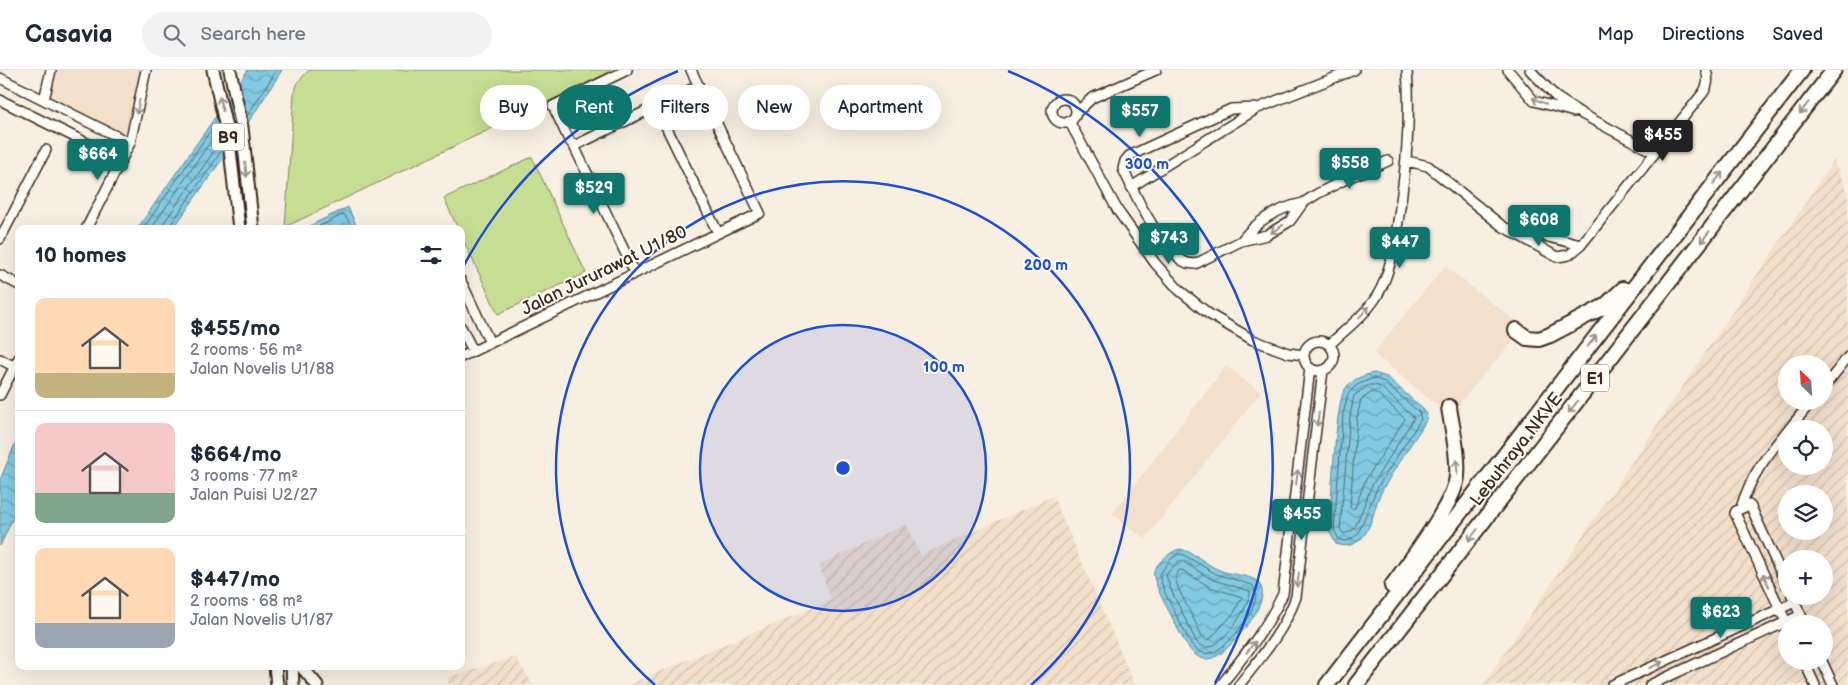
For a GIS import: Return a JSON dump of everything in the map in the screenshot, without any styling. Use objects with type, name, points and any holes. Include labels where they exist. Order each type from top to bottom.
[{"type":"highway","name":"Lebuhraya NKVE","points":[[1327,685],[1802,70]]},
{"type":"highway","name":"Lebuhraya NKVE","points":[[1356,685],[1834,70]]},
{"type":"highway","points":[[1516,330],[1527,338],[1539,339],[1605,306],[1616,297],[1678,230]]},
{"type":"highway","points":[[1323,685],[1423,542],[1455,490],[1458,465],[1449,407]]},
{"type":"main road","name":"B9","points":[[213,70],[229,141],[238,225]]},
{"type":"main road","name":"B9","points":[[230,70],[242,127],[253,225]]},
{"type":"main road","points":[[292,670],[293,685]]},
{"type":"main road","points":[[304,670],[317,685]]},
{"type":"street","points":[[44,100],[51,70]]},
{"type":"street","points":[[88,225],[130,143],[146,70]]},
{"type":"street","points":[[627,70],[553,106],[635,273]]},
{"type":"street","points":[[691,70],[698,85]]},
{"type":"street","points":[[1092,98],[1069,121],[1058,121],[1053,116],[1052,108],[1059,100],[1066,98],[1070,100],[1092,98],[1156,70]]},
{"type":"street","points":[[1131,187],[1258,108],[1354,70]]},
{"type":"street","points":[[1328,345],[1362,314],[1377,296],[1388,269],[1396,237],[1407,161],[1410,98],[1407,70]]},
{"type":"street","points":[[1508,70],[1534,100],[1582,114]]},
{"type":"street","points":[[1530,70],[1556,97],[1582,114],[1654,153]]},
{"type":"street","points":[[1407,161],[1428,166],[1502,226],[1557,257],[1569,255],[1581,245],[1703,93],[1708,86],[1706,70]]},
{"type":"street","points":[[0,78],[130,143]]},
{"type":"street","points":[[0,100],[121,160]]},
{"type":"street","points":[[1070,100],[1075,106],[1076,113]]},
{"type":"street","points":[[1258,108],[1231,110],[1129,156],[1125,161],[1123,169],[1131,187],[1156,231],[1180,260],[1195,264],[1241,241],[1267,235],[1290,220],[1303,203]]},
{"type":"street","points":[[574,146],[642,113]]},
{"type":"street","points":[[1210,119],[1216,126],[1216,133]]},
{"type":"street","points":[[1069,121],[1118,211],[1155,263],[1179,290],[1208,314],[1253,340],[1288,353],[1304,355]]},
{"type":"street","points":[[668,130],[718,233]]},
{"type":"street","name":"Jalan Jururawat U1/80","points":[[465,355],[760,213],[719,130]]},
{"type":"street","points":[[0,239],[46,150]]},
{"type":"street","points":[[1241,241],[1253,226],[1284,207],[1303,203],[1350,177],[1388,161]]},
{"type":"street","points":[[1502,226],[1581,245]]},
{"type":"street","points":[[0,275],[15,283]]},
{"type":"street","points":[[465,290],[490,343]]},
{"type":"street","points":[[465,334],[473,351]]},
{"type":"street","points":[[1320,342],[1328,345],[1333,357],[1330,365],[1323,370],[1316,371],[1305,363],[1304,355],[1305,350],[1311,344],[1320,342]]},
{"type":"street","points":[[1833,376],[1848,357]]},
{"type":"street","points":[[0,359],[15,362]]},
{"type":"street","points":[[0,395],[15,366]]},
{"type":"street","points":[[1221,685],[1260,635],[1272,617],[1283,594],[1310,368]]},
{"type":"street","points":[[1239,685],[1281,629],[1292,610],[1296,597],[1323,370]]},
{"type":"street","points":[[1796,420],[1805,410]]},
{"type":"street","points":[[1741,508],[1746,489],[1764,460],[1778,442]]},
{"type":"street","points":[[1778,566],[1751,507],[1749,505],[1736,510],[1735,513],[1783,615]]},
{"type":"street","points":[[1612,685],[1784,605]]},
{"type":"street","points":[[1650,685],[1778,627]]},
{"type":"street","points":[[1808,670],[1815,685]]},
{"type":"street","points":[[1826,670],[1833,685]]},
{"type":"shaded area","points":[[55,70],[142,70],[128,138],[48,98]]},
{"type":"shaded area","points":[[1834,160],[1848,192],[1848,685],[1483,685]]},
{"type":"shaded area","points":[[1445,266],[1524,328],[1454,410],[1444,411],[1373,353]]},
{"type":"shaded area","points":[[1226,366],[1261,392],[1145,539],[1112,514]]},
{"type":"shaded area","points":[[1053,496],[1135,685],[627,685],[831,600],[819,565],[906,524],[921,555]]},
{"type":"shaded area","points":[[516,657],[533,685],[449,685],[448,677]]},
{"type":"green space","points":[[309,70],[614,70],[583,85],[557,85],[557,97],[547,102],[547,85],[480,85],[480,130],[488,130],[289,225],[285,225],[294,94],[298,82]]},
{"type":"green space","points":[[532,157],[586,273],[498,314],[465,244],[465,225],[456,225],[444,198]]},
{"type":"water","points":[[248,70],[282,70],[254,114],[176,225],[140,225]]},
{"type":"water","points":[[348,207],[356,225],[311,225]]},
{"type":"water","points":[[1374,373],[1387,377],[1423,409],[1427,414],[1426,421],[1383,489],[1365,534],[1361,539],[1352,544],[1346,546],[1339,545],[1336,544],[1329,531],[1336,434],[1342,398],[1345,389],[1351,383]]},
{"type":"water","points":[[15,444],[15,514],[0,546],[0,480]]},
{"type":"water","points":[[1179,549],[1190,552],[1219,570],[1251,578],[1261,586],[1260,602],[1250,621],[1234,641],[1212,658],[1203,659],[1189,648],[1155,581],[1154,571],[1158,564],[1168,555]]}]
